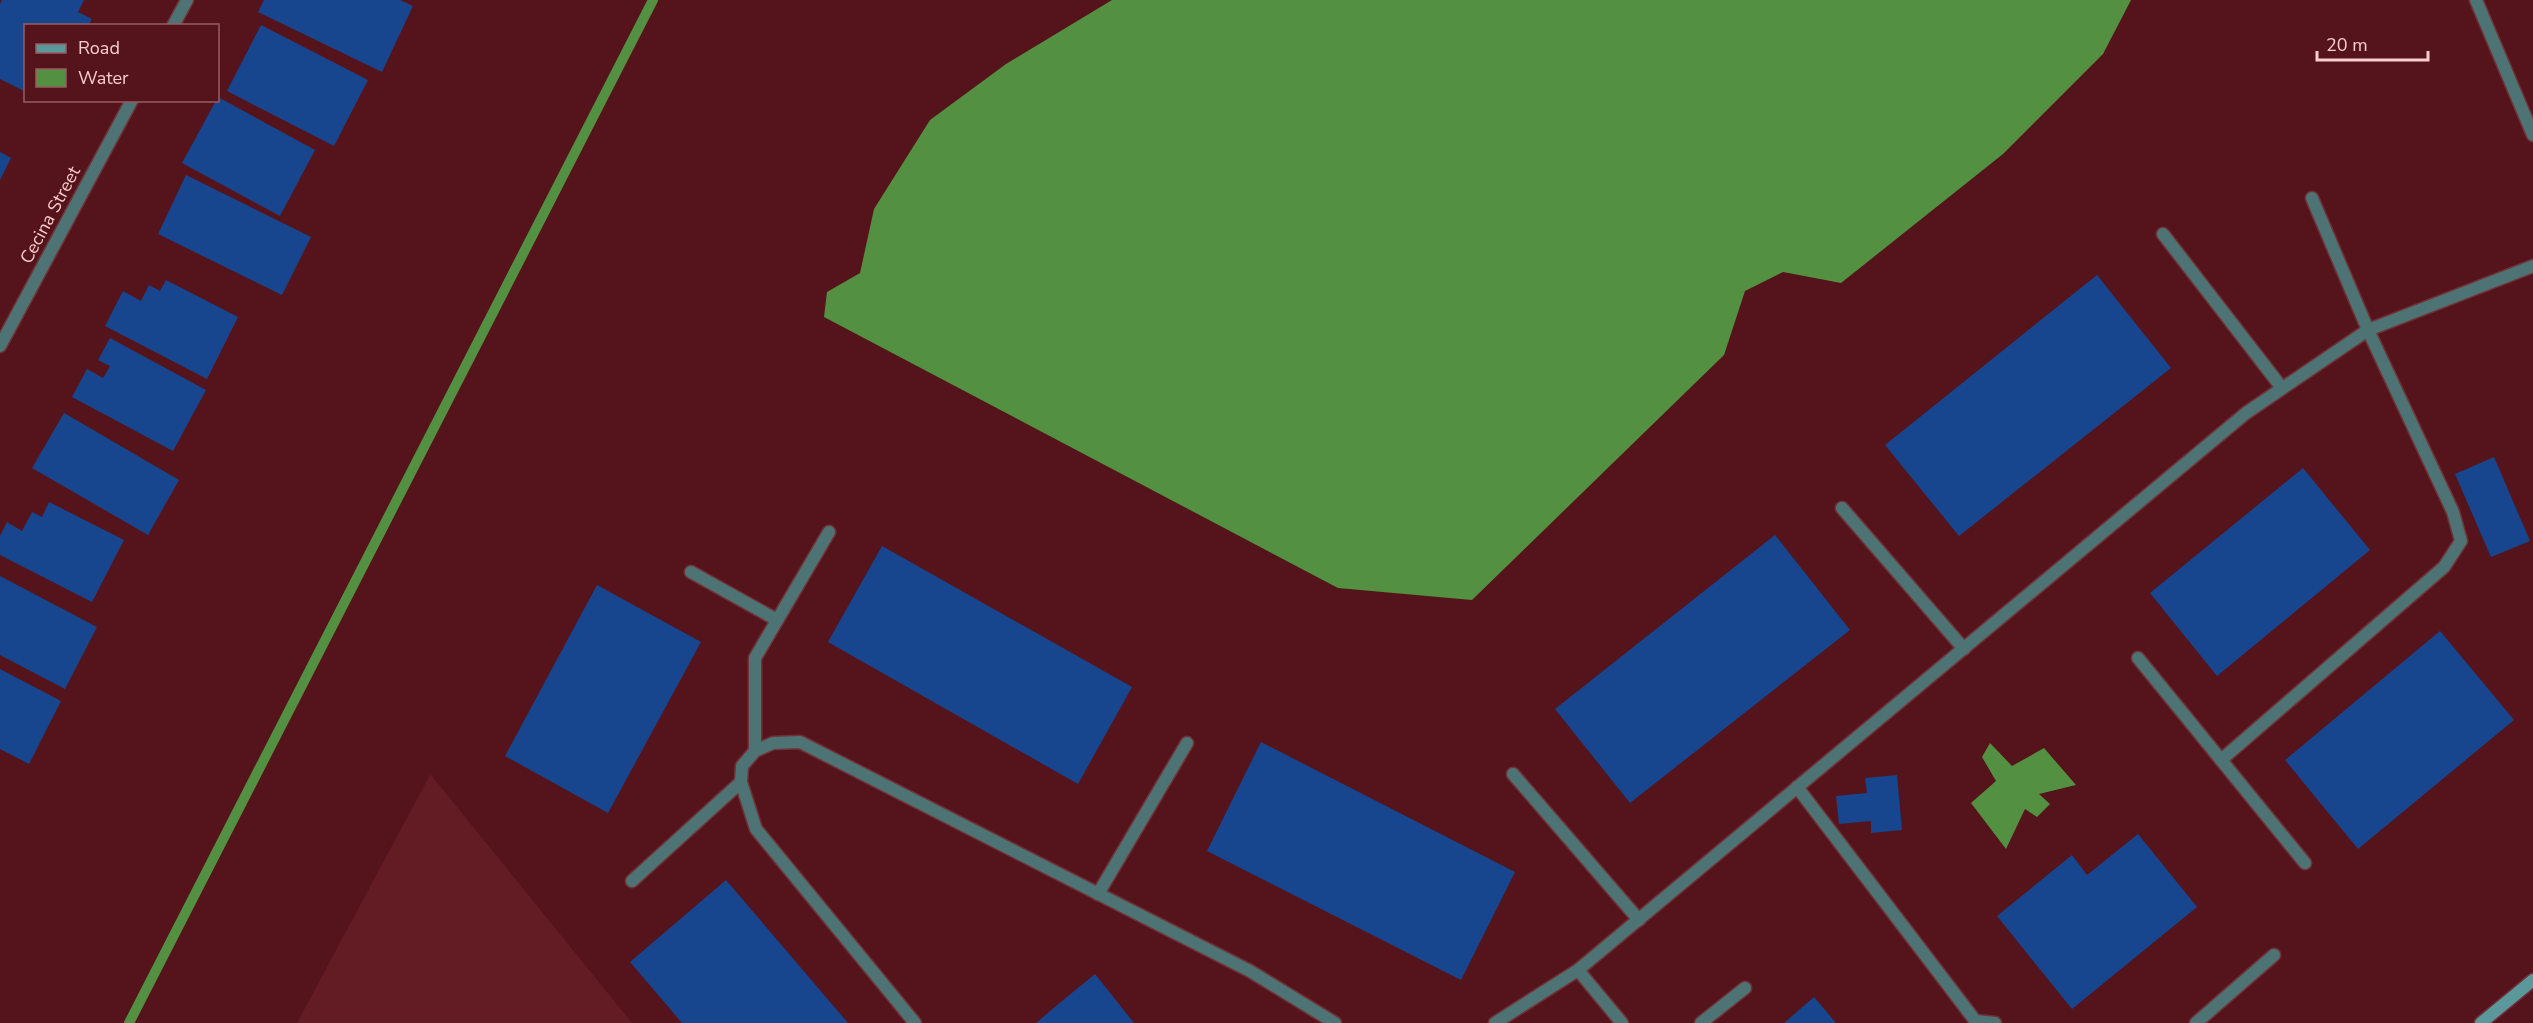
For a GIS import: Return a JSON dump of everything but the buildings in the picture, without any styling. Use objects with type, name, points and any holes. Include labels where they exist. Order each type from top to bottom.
[{"type":"main road","points":[[2481,1023],[2533,980]]},
{"type":"street","points":[[174,24],[187,0]]},
{"type":"street","points":[[2476,0],[2533,135]]},
{"type":"street","name":"Cecina Street","points":[[0,346],[131,102]]},
{"type":"street","points":[[2221,760],[2444,567],[2461,541],[2453,513],[2368,330],[2312,198]]},
{"type":"street","points":[[2163,234],[2282,388]]},
{"type":"street","points":[[1495,1023],[1578,970],[2246,413],[2368,330],[2533,267]]},
{"type":"street","points":[[1842,508],[1964,649]]},
{"type":"street","points":[[755,751],[755,658],[829,532]]},
{"type":"street","points":[[691,572],[777,620]]},
{"type":"street","points":[[2138,658],[2305,863]]},
{"type":"street","points":[[915,1023],[756,829],[741,782],[742,766],[755,751],[772,743],[800,742],[1250,971],[1335,1023]]},
{"type":"street","points":[[1098,894],[1187,743]]},
{"type":"street","points":[[1513,774],[1639,920]]},
{"type":"street","points":[[632,881],[741,782]]},
{"type":"street","points":[[1797,787],[1977,1022],[1995,1023]]},
{"type":"street","points":[[2196,1023],[2274,955]]},
{"type":"street","points":[[1578,970],[1622,1023]]},
{"type":"street","points":[[1701,1023],[1745,988]]},
{"type":"shaded area","points":[[431,775],[632,1023],[297,1023]]},
{"type":"water","points":[[1112,0],[2131,0],[2103,54],[2003,154],[1841,283],[1783,272],[1745,291],[1724,355],[1472,600],[1338,588],[824,317],[827,292],[860,273],[874,209],[930,120],[1006,64]]},
{"type":"water","points":[[1990,743],[2012,766],[2044,748],[2076,785],[2039,794],[2050,804],[2037,817],[2025,809],[2006,849],[1971,803],[1996,781],[1982,757]]},
{"type":"waterway","points":[[129,1023],[653,0]]}]
